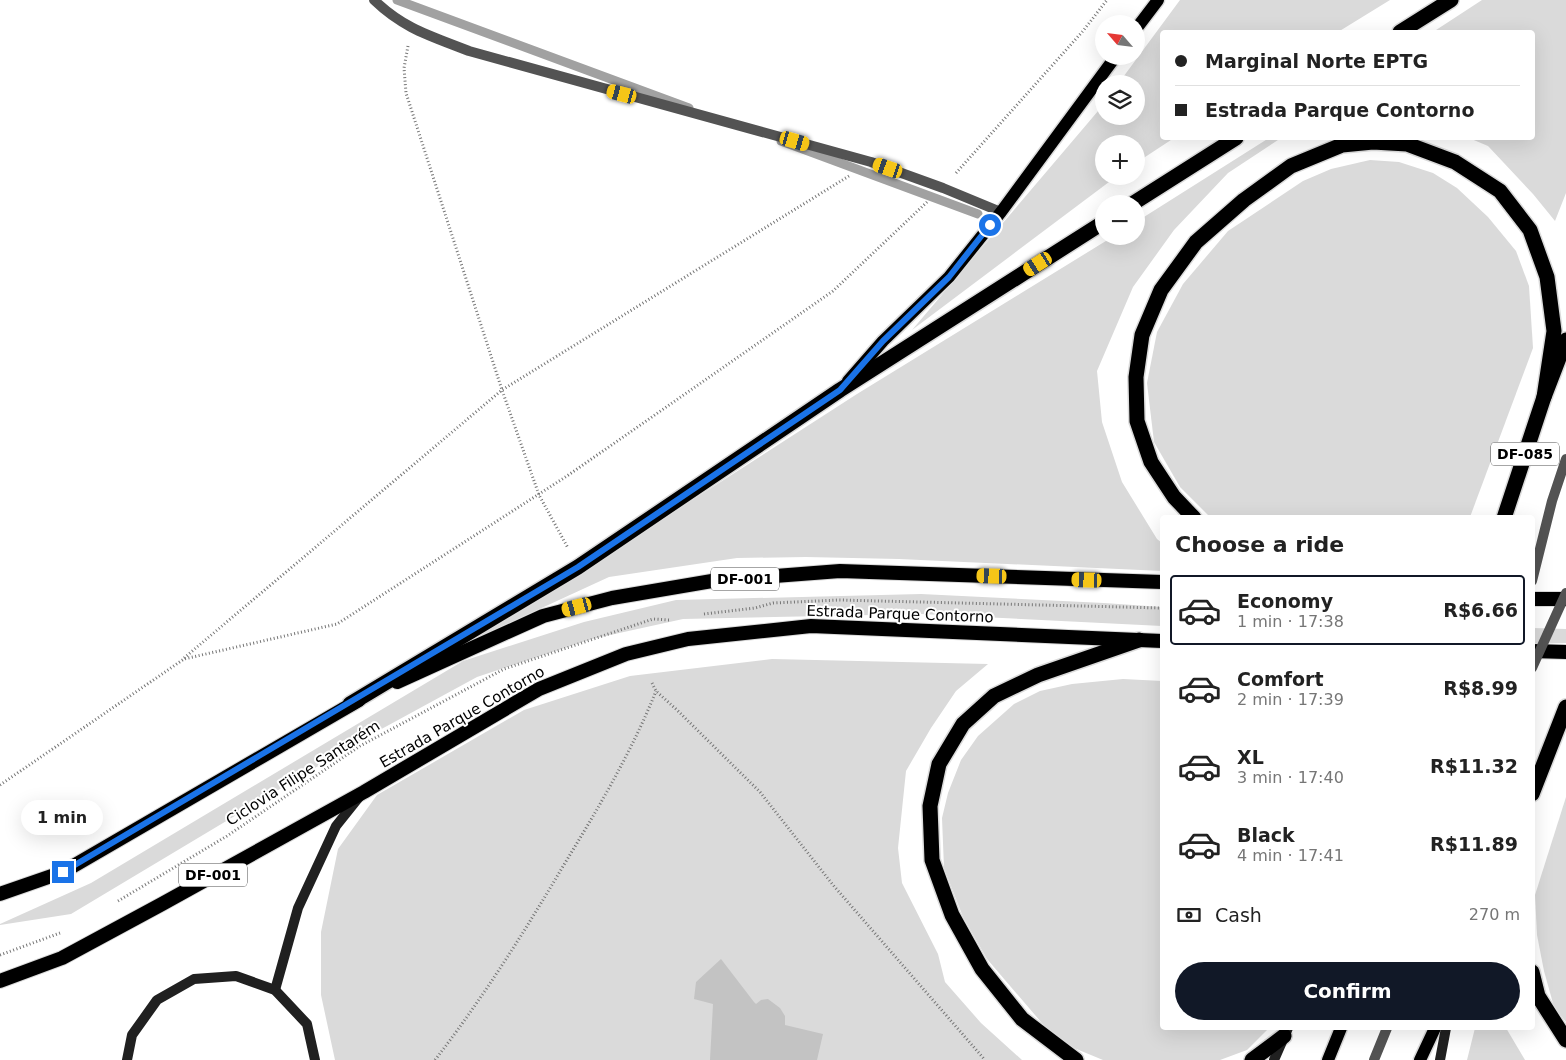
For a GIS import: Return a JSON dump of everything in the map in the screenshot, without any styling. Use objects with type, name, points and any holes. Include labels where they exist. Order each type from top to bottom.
[{"type":"highway","points":[[1403,30],[1451,0]]},
{"type":"highway","points":[[1145,196],[1233,140]]},
{"type":"highway","points":[[1191,515],[1174,497],[1151,462],[1137,421],[1136,377],[1142,334],[1161,290],[1196,242],[1244,200],[1291,166],[1342,146],[1373,142],[1407,144],[1455,162],[1500,191],[1530,230],[1547,277],[1554,330],[1544,397]]},
{"type":"highway","points":[[350,704],[578,567],[840,390],[1095,228]]},
{"type":"highway","name":"DF-085","points":[[1505,515],[1544,397],[1566,340]]},
{"type":"highway","name":"DF-001","points":[[0,894],[63,872],[350,704],[543,616],[612,598],[712,581],[840,571],[1160,582]]},
{"type":"highway","points":[[1535,599],[1566,599]]},
{"type":"highway","name":"Estrada Parque Contorno","points":[[0,981],[62,958],[364,792],[539,688],[626,654],[688,639],[811,626],[1160,641]]},
{"type":"highway","points":[[1076,1060],[1022,1019],[982,969],[952,915],[932,860],[930,806],[939,764],[963,724],[994,696],[1038,675],[1139,640]]},
{"type":"highway","points":[[1535,651],[1566,652]]},
{"type":"highway","points":[[1535,786],[1566,708]]},
{"type":"highway","points":[[1535,984],[1538,996],[1566,1040]]},
{"type":"highway","points":[[1252,1060],[1286,1032]]},
{"type":"main road","points":[[1145,17],[1158,0]]},
{"type":"main road","points":[[840,390],[883,341],[949,277],[1001,212],[1109,65]]},
{"type":"main road","points":[[276,990],[298,908],[336,826],[364,792]]},
{"type":"main road","points":[[128,1060],[132,1036],[157,1000],[194,979],[236,976],[276,990],[307,1024],[315,1060]]},
{"type":"main road","points":[[1328,1060],[1340,1030]]},
{"type":"main road","points":[[1420,1060],[1434,1030]]},
{"type":"main road","points":[[1440,1060],[1446,1030]]},
{"type":"main road","points":[[1274,1060],[1286,1032]]},
{"type":"street","points":[[374,0],[390,15],[411,28],[468,51],[872,162],[1001,212]]},
{"type":"street","points":[[1535,569],[1552,501],[1566,459]]},
{"type":"street","points":[[1535,661],[1566,593]]},
{"type":"street","points":[[1374,1060],[1385,1030]]},
{"type":"path","points":[[184,658],[336,624],[539,494],[833,291],[943,188],[1083,31],[1107,0]]},
{"type":"path","points":[[411,28],[404,68],[406,93],[502,390],[539,494],[578,567]]},
{"type":"path","points":[[0,785],[184,658],[502,390],[872,162]]},
{"type":"path","name":"Ciclovia Filipe Santarém","points":[[113,904],[227,836],[368,741],[504,669],[626,629]]},
{"type":"path","points":[[652,683],[656,691],[678,710],[760,792],[833,885],[985,1060]]},
{"type":"path","points":[[435,1060],[521,937],[603,800],[646,715],[656,691]]},
{"type":"path","points":[[0,955],[63,932]]},
{"type":"shaded area","points":[[1180,0],[1390,0],[1341,30],[1160,30],[1160,140],[1171,140],[1145,157],[1145,135],[1095,135],[1095,185],[1105,185],[912,330],[1095,115],[1095,125],[1145,125],[1145,75],[1125,75],[1132,65],[1145,65],[1145,47]]},
{"type":"shaded area","points":[[1482,0],[1566,0],[1566,193],[1555,221],[1533,194],[1488,146],[1474,140],[1535,140],[1535,30],[1436,30]]},
{"type":"shaded area","points":[[1266,140],[1278,140],[1228,173],[1174,230],[1133,287],[1097,371],[1102,422],[1122,482],[1160,541],[1160,571],[899,559],[737,558],[609,577],[457,647],[607,555],[857,394],[1099,245],[1145,245],[1145,216]]},
{"type":"shaded area","points":[[1370,160],[1399,162],[1433,173],[1457,188],[1488,217],[1516,251],[1529,286],[1533,348],[1471,515],[1208,515],[1180,487],[1154,442],[1147,383],[1157,332],[1183,284],[1228,231],[1303,181],[1331,169]]},
{"type":"shaded area","points":[[921,594],[1104,603],[1160,607],[1160,626],[921,614],[683,619],[592,639],[477,677],[365,738],[71,914],[0,925],[91,883],[463,661],[584,622],[676,600]]},
{"type":"shaded area","points":[[1535,628],[1566,629],[1566,643],[1535,643]]},
{"type":"shaded area","points":[[772,659],[988,664],[956,691],[931,728],[906,771],[898,848],[902,883],[938,954],[945,982],[981,1023],[1022,1060],[335,1060],[321,995],[321,932],[338,849],[377,795],[524,710],[630,676]]},
{"type":"shaded area","points":[[1123,679],[1160,681],[1160,1030],[1267,1030],[1247,1050],[1220,1060],[1103,1060],[1074,1048],[1053,1036],[987,959],[963,917],[944,868],[942,818],[948,793],[961,760],[978,736],[1014,704],[1040,691],[1072,684]]},
{"type":"shaded area","points":[[1566,797],[1566,1022],[1554,1007],[1544,971],[1537,935],[1535,895]]},
{"type":"shaded area","points":[[1474,1030],[1507,1030],[1525,1060],[1467,1060]]},
{"type":"building","points":[[721,959],[756,1004],[761,1000],[768,999],[780,1008],[785,1016],[785,1025],[823,1034],[817,1060],[710,1060],[713,1004],[694,999],[696,982]]},
{"type":"waterway","points":[[397,0],[689,108]]},
{"type":"waterway","points":[[781,141],[978,214]]},
{"type":"route","points":[[63,872],[350,704],[578,567],[840,390],[883,341],[949,277],[990,225]]}]
